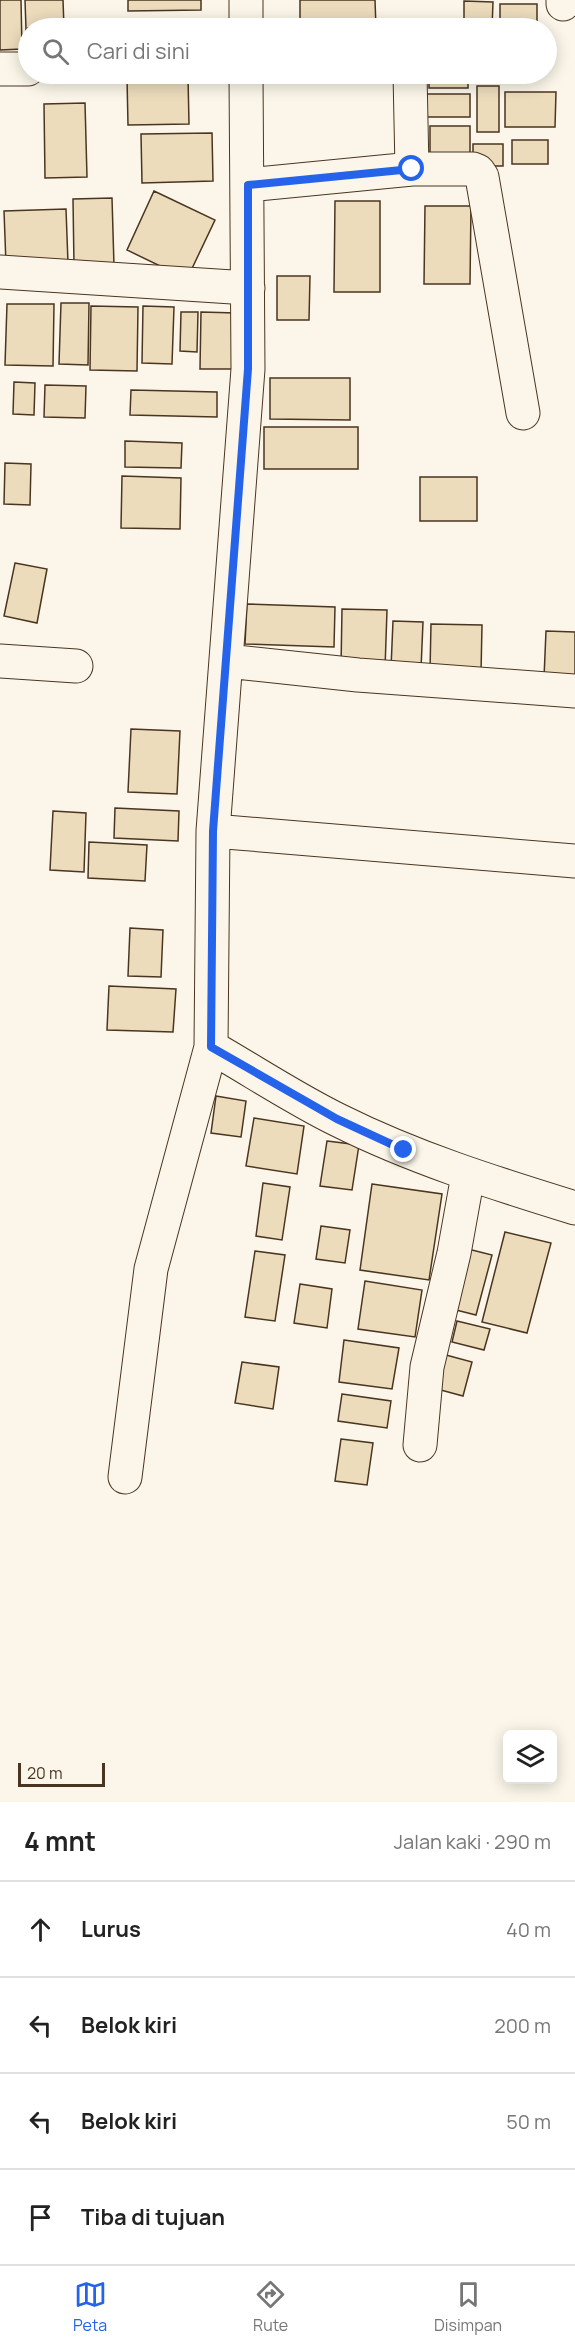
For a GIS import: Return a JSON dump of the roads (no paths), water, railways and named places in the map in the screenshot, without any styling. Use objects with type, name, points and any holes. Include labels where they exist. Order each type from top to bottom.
[{"type":"street","points":[[246,0],[246,18]]},
{"type":"street","points":[[0,69],[18,69]]},
{"type":"street","points":[[125,1477],[151,1269],[211,1047],[213,831],[248,369],[246,84]]},
{"type":"street","points":[[410,84],[412,169]]},
{"type":"street","points":[[248,185],[412,169],[473,169],[478,171],[482,177],[523,413]]},
{"type":"street","points":[[0,272],[248,288]]},
{"type":"street","points":[[226,660],[358,675],[575,691]]},
{"type":"street","points":[[0,661],[76,666]]},
{"type":"street","points":[[213,831],[575,861]]},
{"type":"street","points":[[211,1047],[337,1119],[404,1150],[468,1175],[575,1208]]},
{"type":"street","points":[[420,1445],[426,1367],[454,1253],[468,1175]]}]
